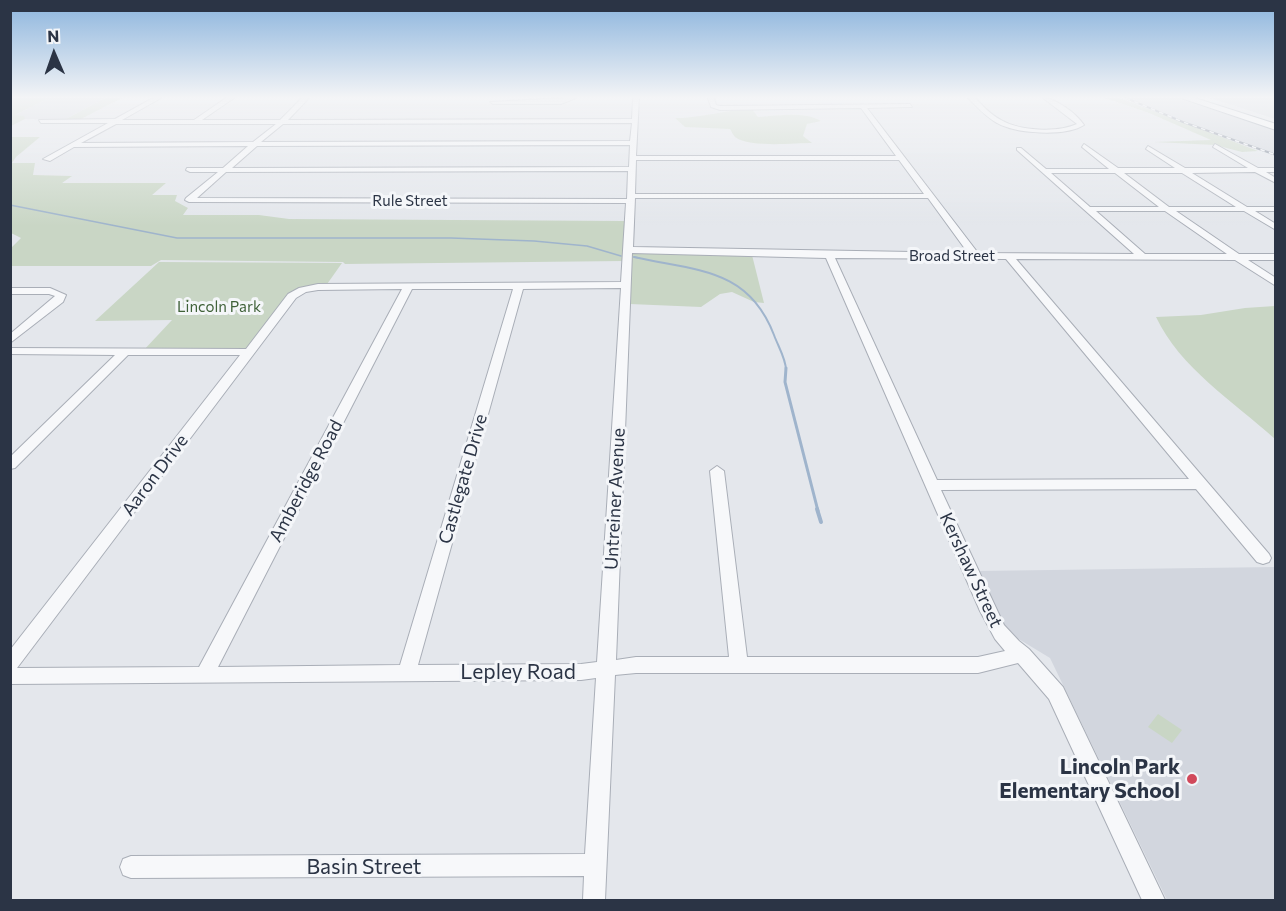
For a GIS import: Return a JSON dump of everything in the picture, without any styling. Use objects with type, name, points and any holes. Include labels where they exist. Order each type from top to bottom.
[{"type":"street","points":[[47,159],[81,141]]},
{"type":"street","points":[[224,170],[260,141]]},
{"type":"street","points":[[888,141],[975,256]]},
{"type":"street","points":[[72,145],[633,143]]},
{"type":"street","name":"Untreiner Avenue","points":[[594,900],[633,143]]},
{"type":"street","points":[[1084,146],[1236,258],[1275,283]]},
{"type":"street","points":[[1215,146],[1275,181]]},
{"type":"street","points":[[1148,148],[1188,171],[1275,228]]},
{"type":"street","points":[[1019,149],[1143,257]]},
{"type":"street","points":[[633,158],[901,158]]},
{"type":"street","points":[[190,170],[632,169]]},
{"type":"street","name":"Rule Street","points":[[224,170],[189,200],[931,196]]},
{"type":"street","points":[[1045,171],[1275,170]]},
{"type":"street","points":[[1089,209],[1275,209]]},
{"type":"street","name":"Broad Street","points":[[628,250],[829,255],[1275,257]]},
{"type":"street","name":"Kershaw Street","points":[[829,255],[988,611],[1004,639],[1023,654],[1046,678],[1056,693],[1154,900]]},
{"type":"street","points":[[1008,256],[1263,558]]},
{"type":"street","points":[[409,286],[626,285]]},
{"type":"street","name":"Aaron Drive","points":[[10,664],[292,296],[303,290],[318,287],[409,286]]},
{"type":"street","name":"Amberidge Road","points":[[204,675],[409,286]]},
{"type":"street","name":"Castlegate Drive","points":[[407,672],[519,286]]},
{"type":"street","points":[[10,291],[50,291],[61,295],[59,300],[10,340]]},
{"type":"street","points":[[10,351],[249,352]]},
{"type":"street","points":[[10,465],[124,352]]},
{"type":"street","points":[[717,471],[738,664]]},
{"type":"street","points":[[931,485],[1200,484]]},
{"type":"street","name":"Lepley Road","points":[[10,676],[581,672],[636,665],[978,665],[1023,654]]},
{"type":"street","name":"Basin Street","points":[[131,867],[596,866]]},
{"type":"shaded area","points":[[1237,141],[1275,141],[1275,154]]},
{"type":"shaded area","name":"Lincoln Park Elementary School","points":[[1275,567],[1275,900],[1167,900],[1050,658],[1017,638],[997,617],[976,571]]},
{"type":"green space","points":[[11,141],[36,141],[12,163],[35,163],[33,175],[72,176],[62,183],[166,183],[152,195],[177,195],[175,201],[188,208],[183,215],[259,215],[289,219],[626,221],[624,261],[345,264],[343,262],[161,260],[151,266],[11,266],[10,249],[21,238],[11,233]]},
{"type":"green space","points":[[744,141],[809,141],[812,143],[772,144]]},
{"type":"green space","points":[[1231,141],[1258,151],[1242,152],[1215,145],[1154,142]]},
{"type":"green space","points":[[632,252],[752,255],[764,303],[754,302],[732,292],[720,294],[701,307],[630,304]]},
{"type":"green space","name":"Lincoln Park","points":[[159,262],[342,263],[325,287],[303,290],[249,352],[142,352],[172,320],[95,321]]},
{"type":"green space","points":[[1276,306],[1275,439],[1193,368],[1166,335],[1156,317],[1201,315]]},
{"type":"green space","points":[[1158,714],[1182,730],[1172,743],[1148,727]]},
{"type":"waterway","points":[[10,205],[177,238],[451,238],[534,241],[587,246],[621,256]]},
{"type":"waterway","points":[[639,258],[634,257],[717,276],[734,284],[750,296],[763,313],[774,335],[785,361],[786,369]]},
{"type":"waterway","points":[[786,369],[785,382],[818,511]]},
{"type":"waterway","points":[[817,509],[821,522]]},
{"type":"railway","points":[[1235,141],[1276,155]]},
{"type":"place","name":"Lincoln Park Elementary School","points":[[1192,779]]}]
